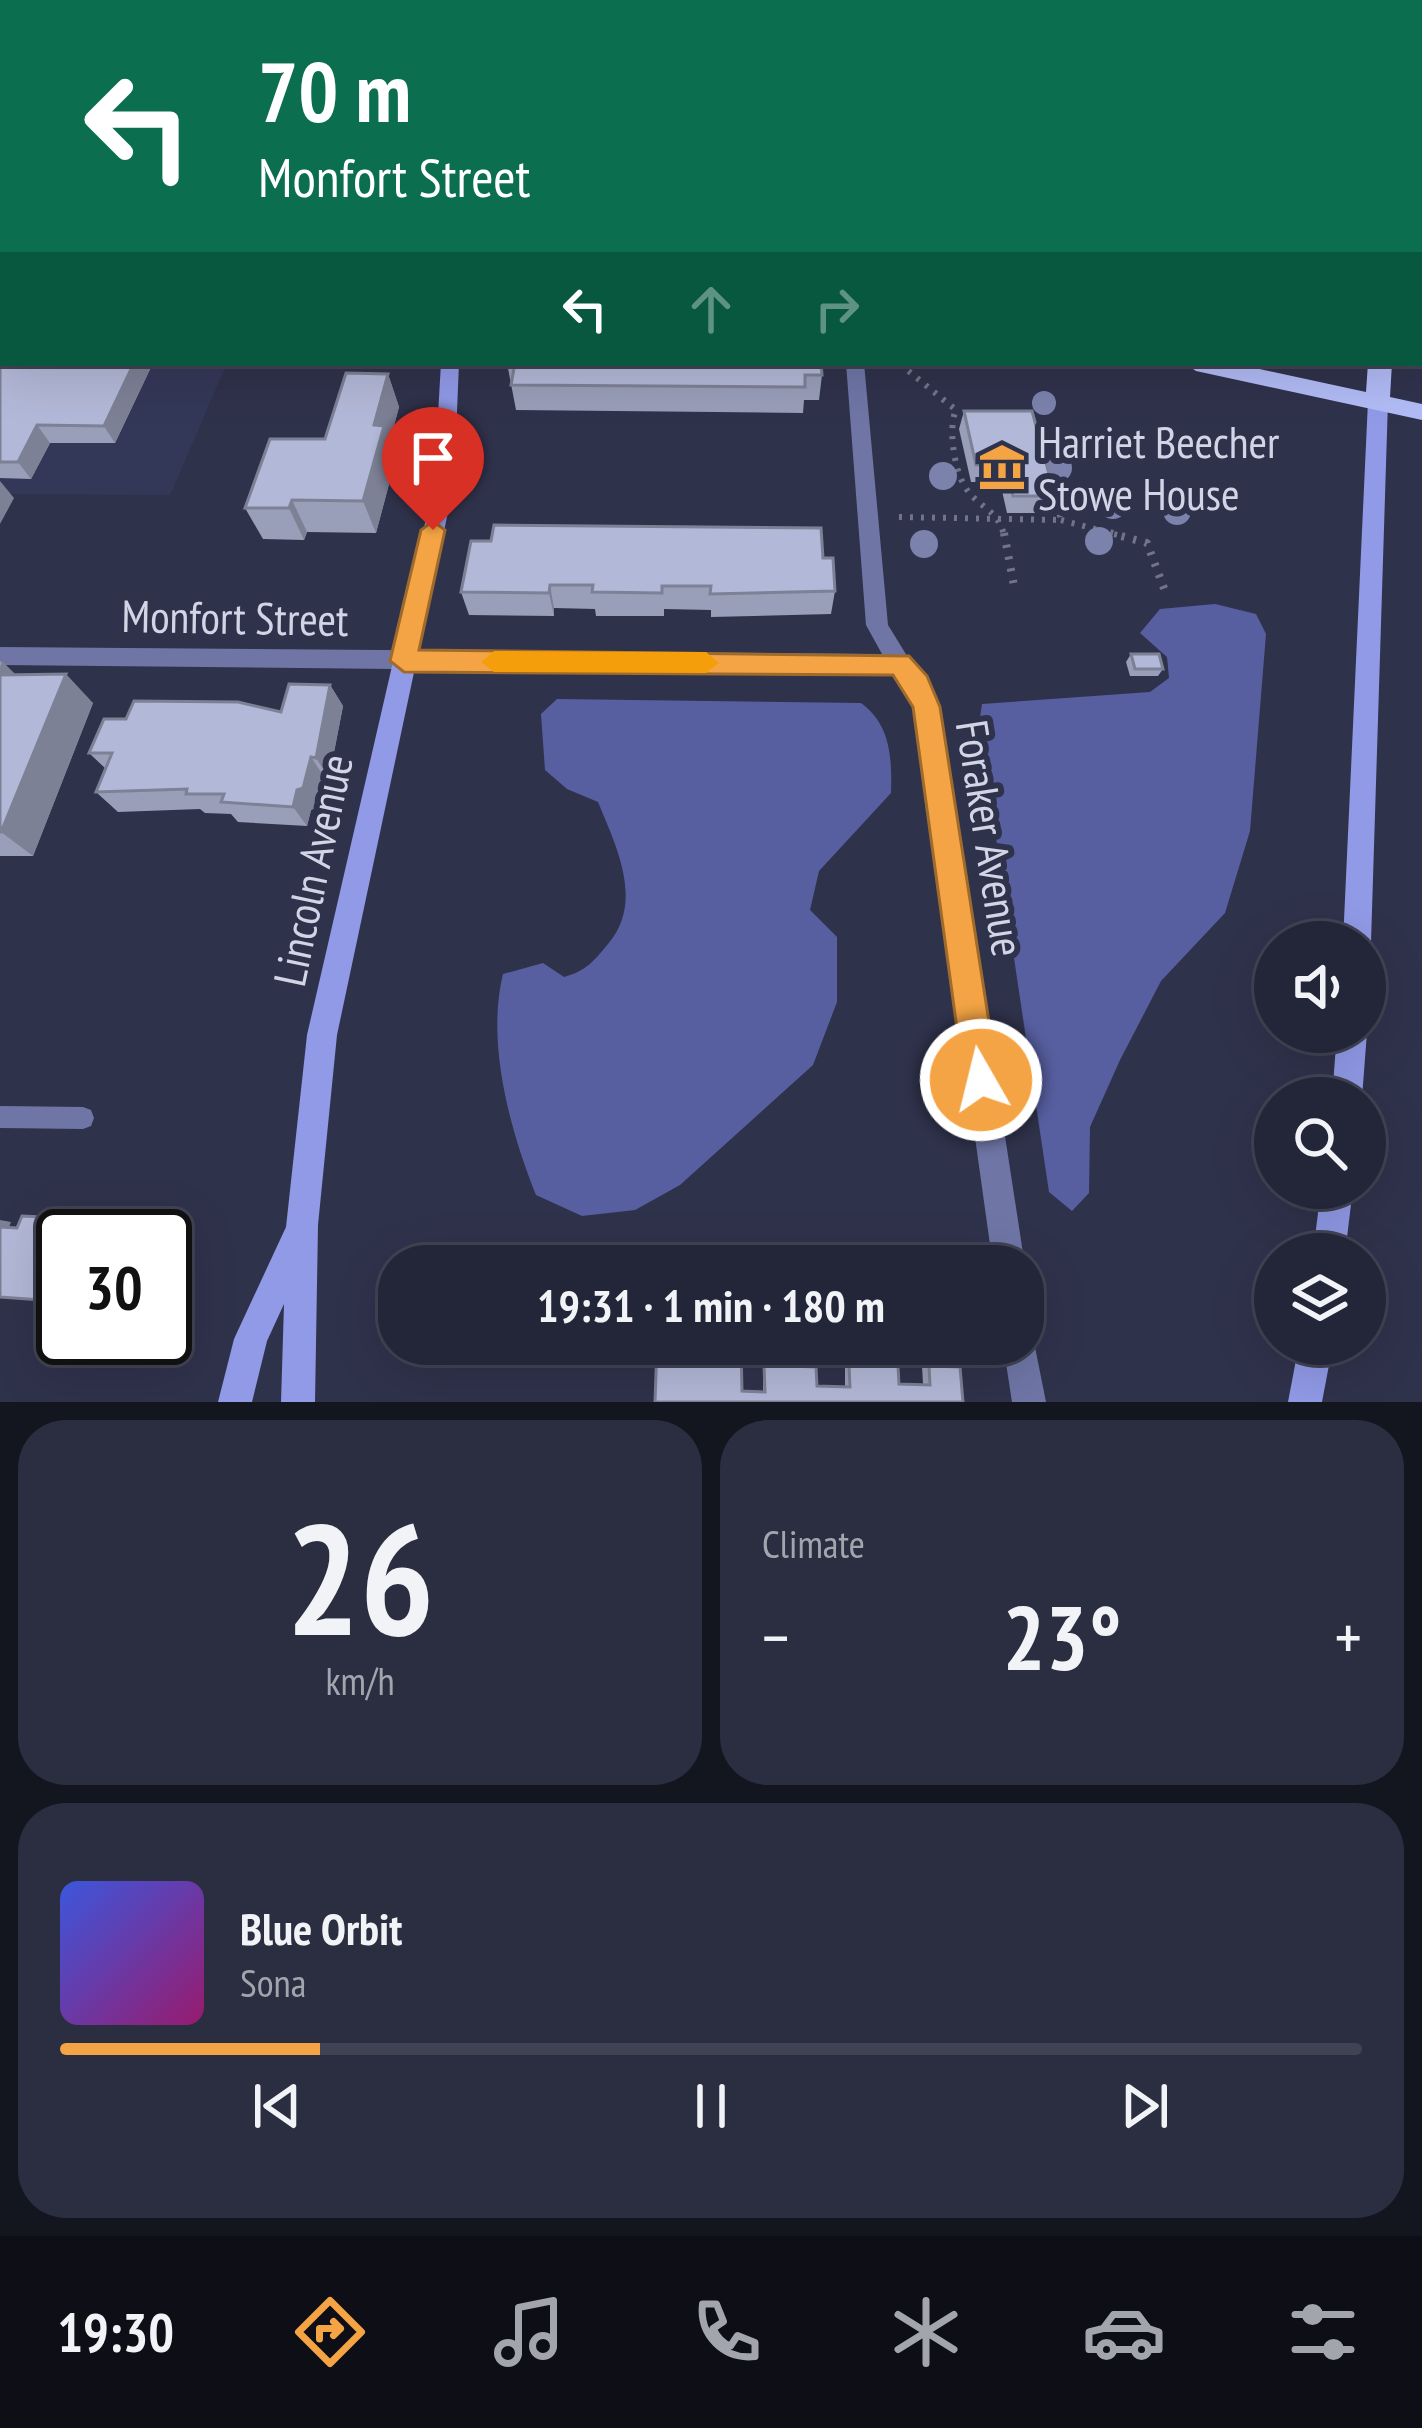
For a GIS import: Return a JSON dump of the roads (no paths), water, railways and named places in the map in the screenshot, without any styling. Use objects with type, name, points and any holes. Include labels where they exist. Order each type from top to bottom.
[{"type":"main road","points":[[1210,366],[1422,412]]},
{"type":"main road","points":[[1378,401],[1380,366]]},
{"type":"street","name":"Lincoln Avenue","points":[[298,1402],[302,1226],[322,1036],[444,484],[450,366]]},
{"type":"street","name":"Foraker Avenue","points":[[855,366],[877,625],[917,684],[926,707],[1006,1245]]},
{"type":"street","points":[[1358,921],[1378,401]]},
{"type":"street","name":"Monfort Street","points":[[0,656],[900,664]]},
{"type":"street","points":[[235,1402],[251,1339],[302,1226]]},
{"type":"street","points":[[1023,1365],[1028,1402]]},
{"type":"street","points":[[1305,1402],[1312,1365]]},
{"type":"lane","points":[[0,1117],[83,1118]]},
{"type":"place","name":"Harriet Beecher Stowe House","points":[[1002,467]]}]
